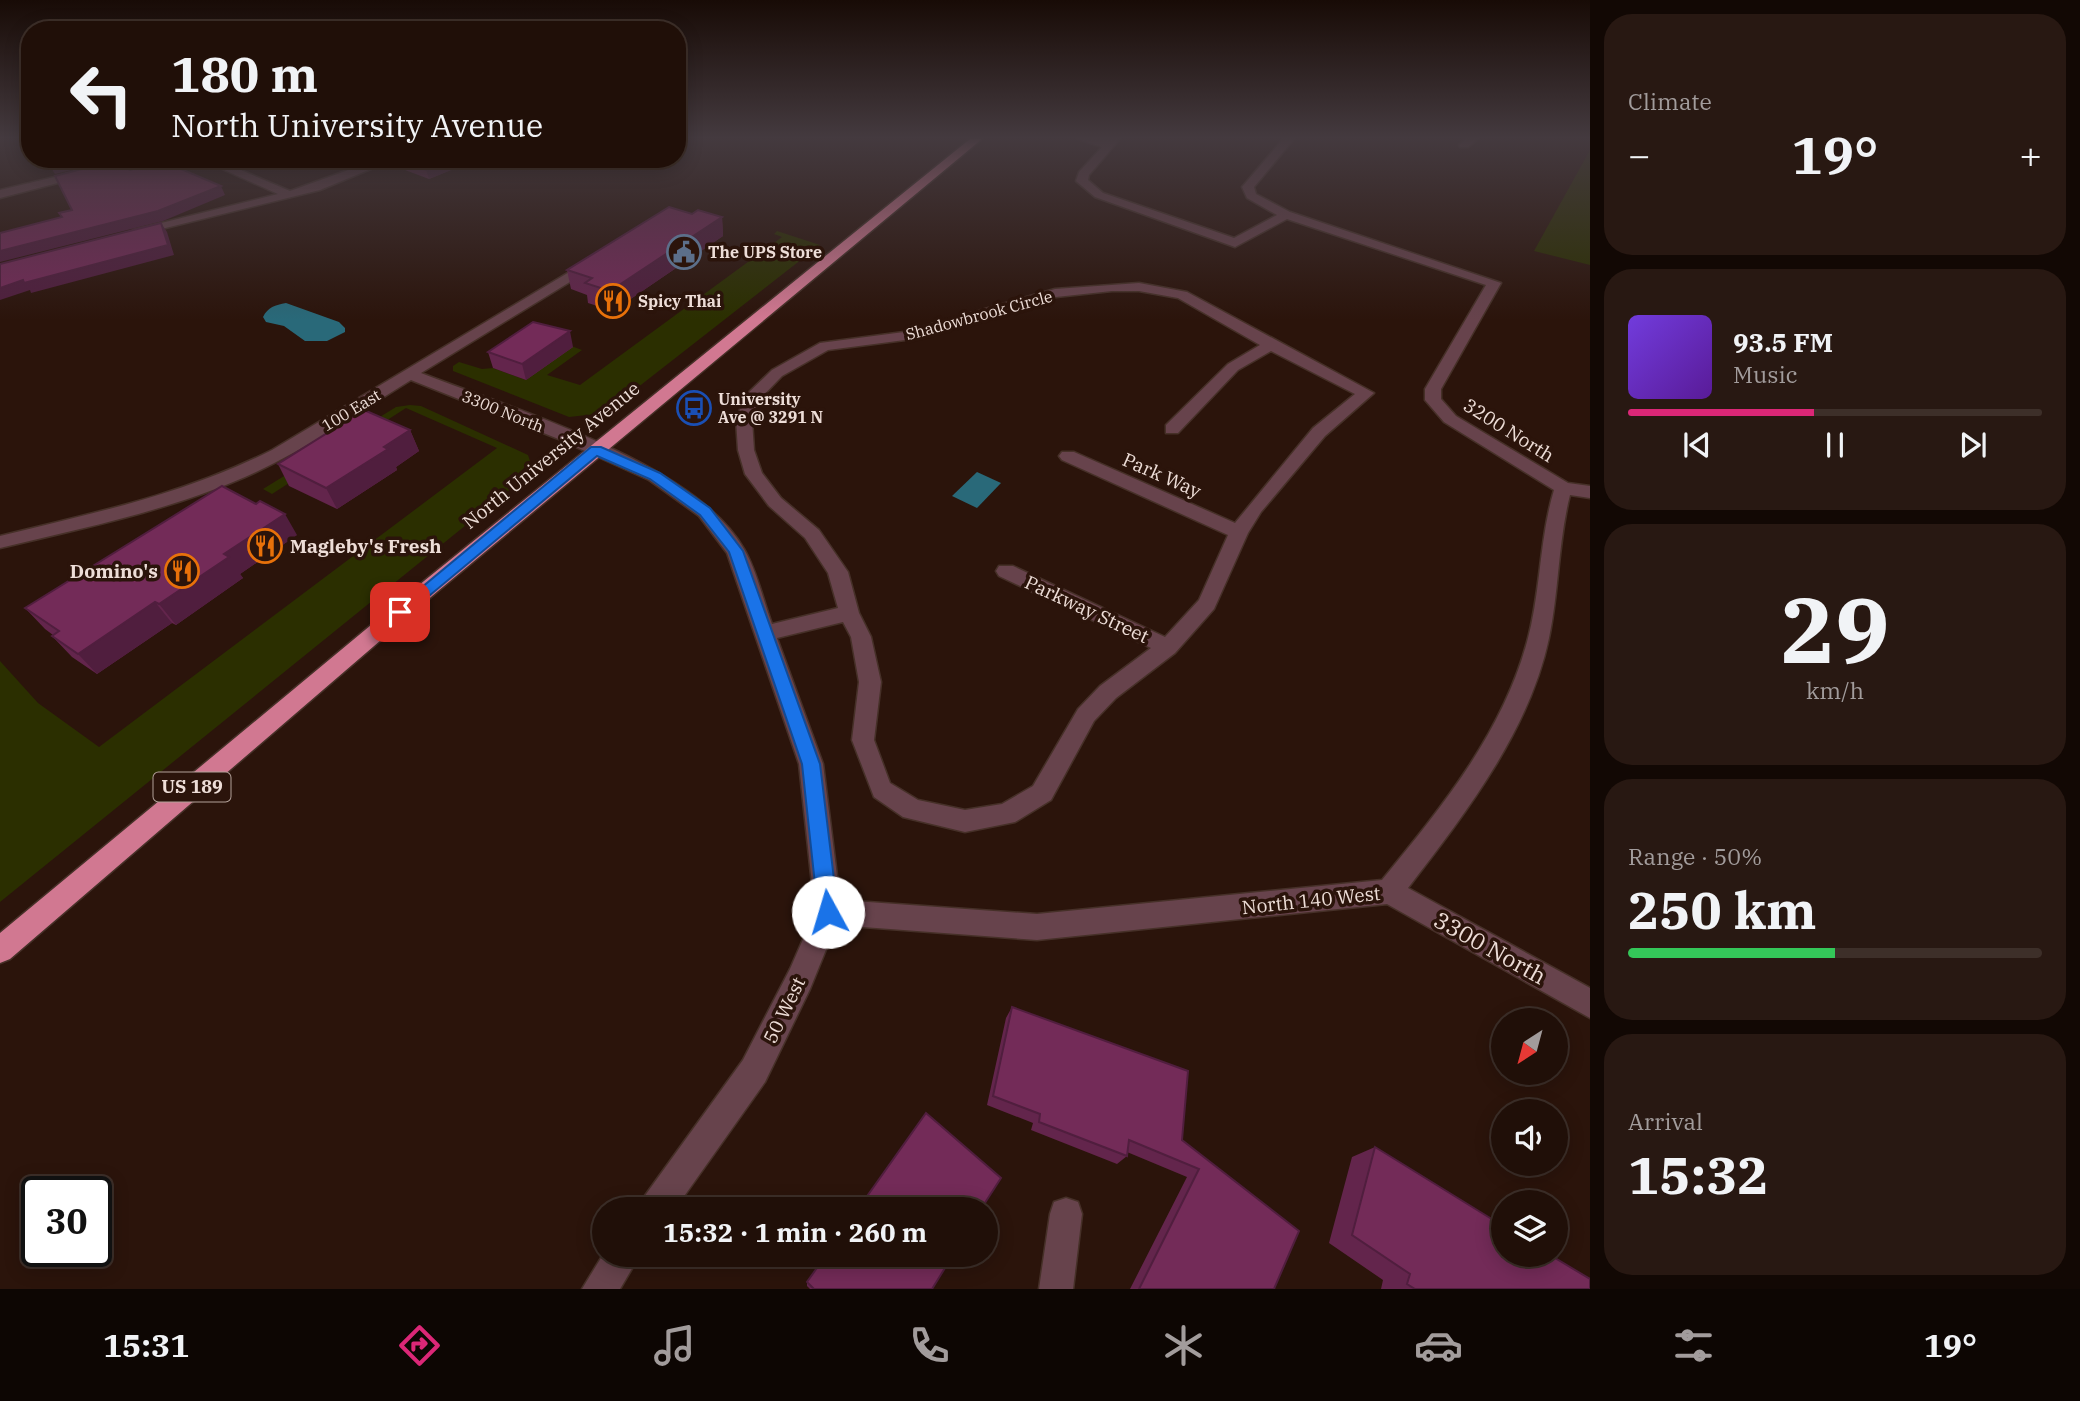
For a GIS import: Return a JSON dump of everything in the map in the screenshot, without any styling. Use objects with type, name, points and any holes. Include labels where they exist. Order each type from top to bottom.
[{"type":"highway","name":"North University Avenue","points":[[0,950],[596,450],[903,199]]},
{"type":"street","points":[[126,236],[273,199]]},
{"type":"street","points":[[1113,199],[1235,243],[1286,215]]},
{"type":"street","points":[[1255,199],[1286,215]]},
{"type":"street","name":"3200 North","points":[[1286,215],[1494,283],[1438,379],[1433,389],[1433,400],[1450,419],[1563,488],[1590,492]]},
{"type":"street","name":"100 East","points":[[0,542],[121,515],[196,491],[278,454],[600,258]]},
{"type":"street","name":"Shadowbrook Circle","points":[[1139,287],[1182,295],[1272,344],[1366,393],[1319,432],[1255,508],[1239,532],[1207,604],[1168,648],[1108,692],[1086,715],[1042,793],[1006,814],[965,821],[912,809],[882,790],[863,740],[870,682],[861,637],[849,613],[838,572],[812,534],[775,502],[754,474],[746,450],[744,420],[751,399],[777,373],[801,357],[825,346],[905,336],[1055,293],[1139,287]]},
{"type":"street","points":[[1172,429],[1233,367],[1272,344]]},
{"type":"street","name":"3300 North","points":[[410,374],[596,450]]},
{"type":"street","name":"50 West","points":[[596,450],[655,476],[705,512],[736,551],[811,764],[828,912],[800,979],[754,1071],[665,1197]]},
{"type":"street","name":"Park Way","points":[[1068,456],[1239,532]]},
{"type":"street","name":"North 140 West","points":[[828,912],[1037,927],[1389,892],[1459,803],[1511,714],[1538,640],[1552,522],[1563,488]]},
{"type":"street","name":"Parkway Street","points":[[1006,572],[1168,648]]},
{"type":"street","points":[[767,633],[849,613]]},
{"type":"street","name":"3300 North","points":[[1389,892],[1590,1004]]},
{"type":"street","points":[[1056,1289],[1066,1214]]},
{"type":"street","points":[[599,1289],[615,1267]]},
{"type":"green space","points":[[1563,199],[1590,199],[1590,265],[1534,251]]},
{"type":"green space","points":[[777,231],[820,245],[605,413],[569,417],[453,371],[453,366],[459,362],[482,369],[493,368],[526,380],[566,344],[582,350],[547,375],[580,385],[782,237],[774,234]]},
{"type":"green space","points":[[421,406],[528,455],[530,461],[515,478],[518,483],[0,902],[0,661],[38,703],[99,747],[497,448],[406,408],[272,494],[263,489],[396,407]]},
{"type":"water","points":[[286,303],[339,322],[345,332],[327,341],[305,341],[284,326],[266,322],[263,317],[267,311]]},
{"type":"water","points":[[977,472],[1001,483],[977,508],[952,496]]},
{"type":"building","points":[[67,199],[188,199],[158,211],[0,251],[0,233],[62,217],[59,213],[72,210]]},
{"type":"building","points":[[669,207],[692,214],[698,210],[722,217],[610,291],[585,283],[592,278],[567,270]]},
{"type":"building","points":[[161,223],[168,245],[0,288],[0,264]]},
{"type":"building","points":[[533,322],[570,331],[522,364],[488,352]]},
{"type":"building","points":[[364,410],[410,430],[384,447],[388,449],[326,488],[278,464]]},
{"type":"building","points":[[222,486],[256,504],[260,501],[285,514],[224,554],[229,557],[159,604],[155,602],[78,654],[52,636],[59,631],[25,608]]},
{"type":"building","points":[[1012,1007],[1188,1071],[1182,1140],[1299,1231],[1274,1289],[1139,1289],[1199,1169],[1129,1140],[1127,1156],[1039,1122],[1040,1114],[993,1096]]},
{"type":"building","points":[[926,1113],[1001,1178],[989,1197],[866,1197]]},
{"type":"building","points":[[1375,1147],[1491,1219],[1491,1267],[1568,1266],[1590,1279],[1590,1289],[1415,1289],[1407,1284],[1410,1274],[1352,1235]]},
{"type":"building","points":[[818,1267],[946,1267],[932,1289],[814,1289],[807,1282]]},
{"type":"place","name":"The UPS Store","points":[[684,252]]},
{"type":"place","name":"Spicy Thai","points":[[613,301]]},
{"type":"place","name":"University Ave @ 3291 N","points":[[694,408]]},
{"type":"place","name":"Magleby's Fresh","points":[[265,546]]},
{"type":"place","name":"Domino's","points":[[182,571]]},
{"type":"route","points":[[400,612],[596,450],[655,476],[705,512],[736,551],[811,764],[828,912]]}]
